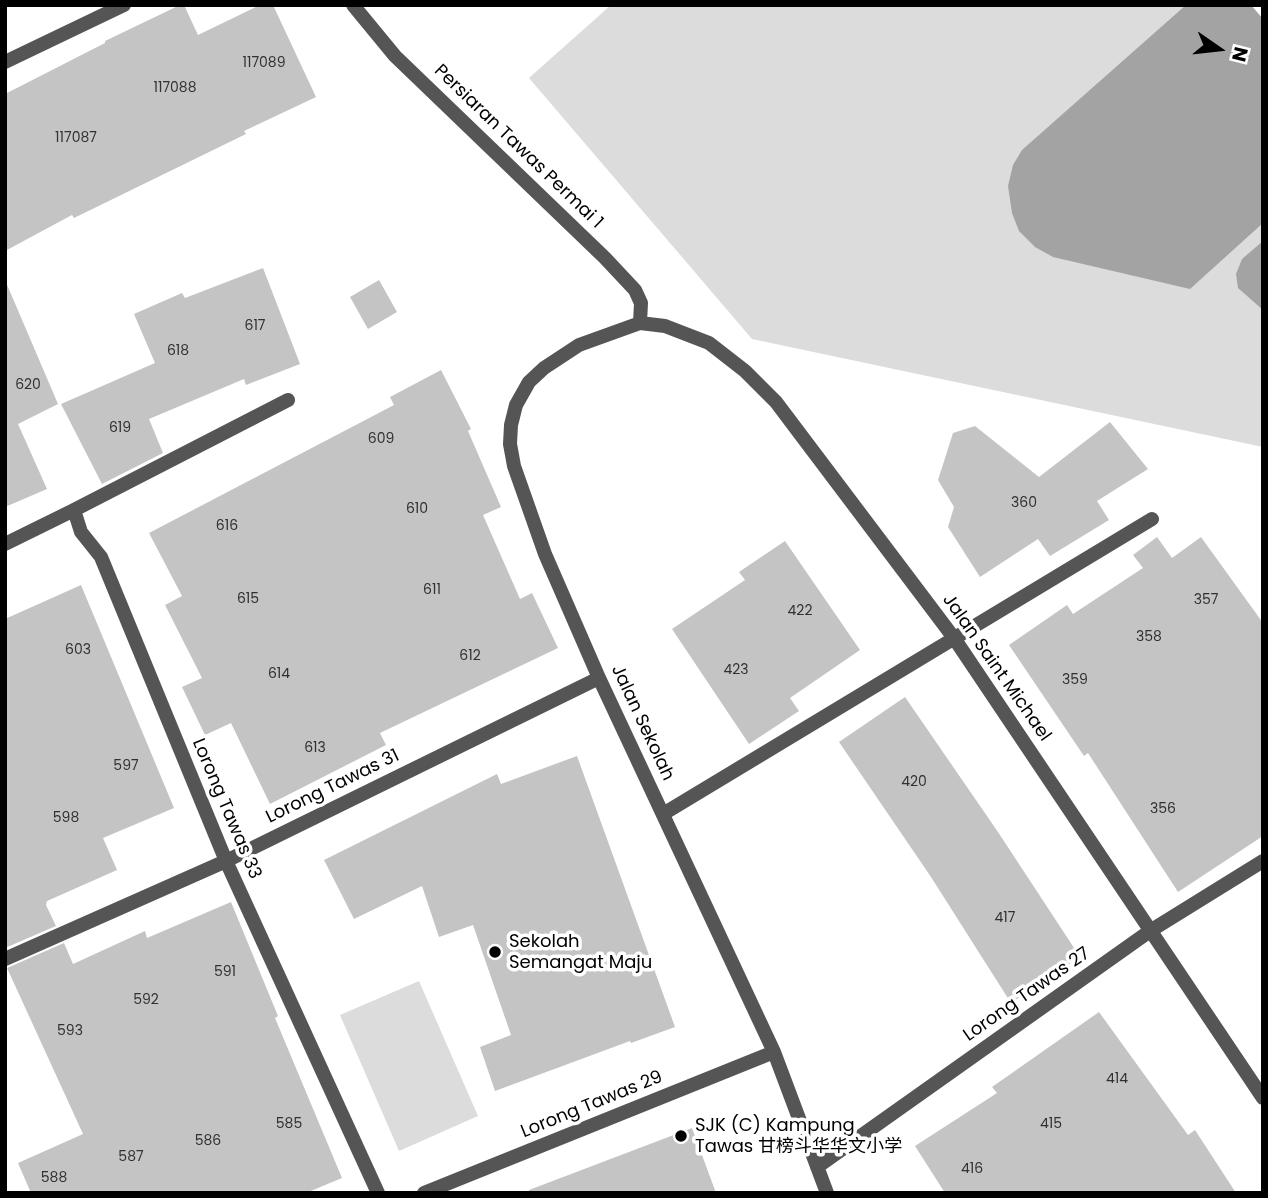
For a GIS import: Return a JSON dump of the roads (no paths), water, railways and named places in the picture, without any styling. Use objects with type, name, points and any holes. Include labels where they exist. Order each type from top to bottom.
[{"type":"street","points":[[5,62],[124,5]]},
{"type":"street","name":"Persiaran Tawas Permai 1","points":[[353,5],[395,56],[621,274],[635,290],[641,303],[640,323]]},
{"type":"street","name":"Jalan Saint Michael","points":[[640,323],[665,326],[709,343],[745,371],[796,428],[954,638],[1263,1098]]},
{"type":"street","name":"Jalan Sekolah","points":[[640,323],[579,345],[528,382],[516,405],[511,425],[513,466],[545,554],[599,678],[774,1052],[827,1193]]},
{"type":"street","points":[[5,544],[288,400]]},
{"type":"street","name":"Lorong Tawas 33","points":[[74,510],[81,532],[101,557],[226,861],[378,1193]]},
{"type":"street","points":[[663,814],[1152,519]]},
{"type":"street","name":"Lorong Tawas 31","points":[[5,959],[226,861],[599,678]]},
{"type":"street","name":"Lorong Tawas 27","points":[[817,1167],[1150,931],[1263,861]]},
{"type":"street","name":"Lorong Tawas 29","points":[[425,1193],[774,1052]]},
{"type":"place","name":"Sekolah Semangat Maju","points":[[495,952]]},
{"type":"place","name":"SJK (C) Kampung Tawas 甘榜斗华华文小学","points":[[681,1136]]}]
